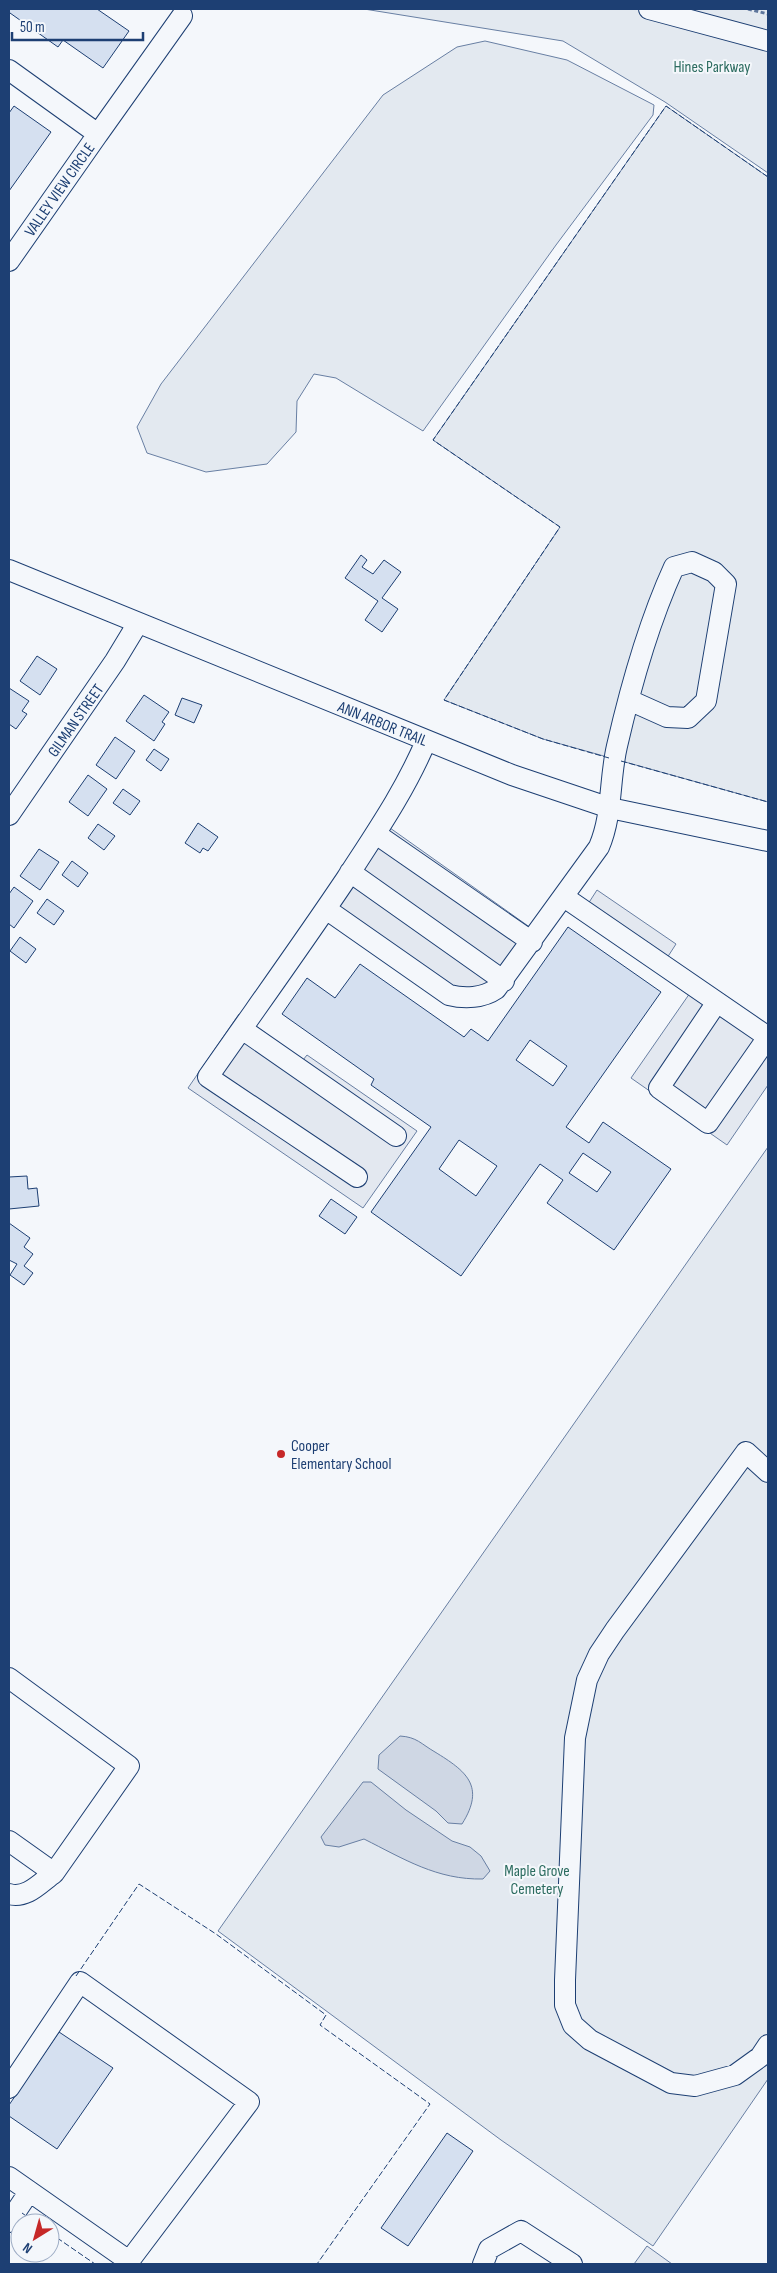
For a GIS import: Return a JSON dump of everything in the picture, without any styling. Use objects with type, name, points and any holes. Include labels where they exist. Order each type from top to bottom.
[{"type":"street","points":[[649,9],[768,41]]},
{"type":"street","points":[[98,134],[182,16]]},
{"type":"street","name":"VALLEY VIEW CIRCLE","points":[[9,70],[98,134],[9,261]]},
{"type":"street","points":[[326,909],[450,995],[465,997],[489,994],[504,981],[599,847],[605,832],[610,808],[616,748],[629,700],[659,599],[674,567],[692,562],[714,572],[726,584],[706,701],[688,718],[667,717],[629,700]]},
{"type":"street","name":"ANN ARBOR TRAIL","points":[[9,570],[512,775],[610,808],[768,841]]},
{"type":"street","name":"GILMAN STREET","points":[[9,815],[115,661],[138,623]]},
{"type":"street","points":[[357,1178],[208,1077],[326,909],[376,834],[412,775],[426,741]]},
{"type":"street","points":[[376,834],[532,942]]},
{"type":"street","points":[[350,872],[504,981]]},
{"type":"street","points":[[564,897],[717,1002],[768,1037],[708,1123],[658,1088],[717,1002]]},
{"type":"street","points":[[242,1029],[396,1136]]},
{"type":"street","points":[[768,1472],[746,1452],[615,1630],[599,1654],[587,1680],[575,1738],[565,2005],[573,2025],[590,2040],[671,2083],[695,2086],[735,2075],[760,2057],[768,2044]]},
{"type":"street","points":[[9,1678],[129,1766],[54,1873],[26,1893],[16,1896],[9,1894]]},
{"type":"street","points":[[9,1840],[54,1873]]},
{"type":"street","points":[[9,2088],[80,1982],[249,2102],[128,2263],[9,2177]]},
{"type":"street","points":[[9,2222],[28,2192]]},
{"type":"street","points":[[483,2264],[489,2249],[521,2230],[572,2264]]},
{"type":"path","points":[[748,9],[768,14]]},
{"type":"green space","name":"Hines Parkway","points":[[364,9],[768,9],[768,173],[665,102],[563,41]]},
{"type":"green space","points":[[485,41],[567,60],[654,105],[653,115],[556,245],[423,431],[336,378],[314,374],[297,401],[296,432],[267,464],[206,472],[147,453],[137,427],[161,384],[383,95],[457,47]]},
{"type":"green space","points":[[666,106],[768,177],[768,802],[543,739],[444,700],[560,527],[433,440]]},
{"type":"green space","name":"Maple Grove Cemetery","points":[[768,1147],[768,2079],[653,2246],[501,2140],[218,1931]]},
{"type":"shaded area","points":[[383,823],[538,933],[504,981],[465,997],[326,909]]},
{"type":"shaded area","points":[[597,890],[676,944],[667,958],[588,904]]},
{"type":"shaded area","points":[[699,980],[768,1029],[768,1085],[727,1145],[631,1078]]},
{"type":"shaded area","points":[[239,1014],[303,1060],[307,1055],[417,1131],[363,1208],[188,1088]]},
{"type":"shaded area","points":[[400,1736],[415,1739],[446,1759],[456,1766],[469,1781],[472,1799],[469,1811],[462,1824],[448,1823],[436,1811],[378,1769],[379,1755]]},
{"type":"shaded area","points":[[363,1782],[371,1782],[406,1810],[452,1841],[470,1847],[481,1856],[490,1871],[483,1879],[451,1876],[421,1867],[364,1839],[339,1847],[325,1845],[321,1837]]},
{"type":"shaded area","points":[[647,2246],[672,2264],[634,2264]]},
{"type":"building","points":[[9,9],[97,9],[129,31],[103,68],[63,40],[58,47],[10,13],[9,15]]},
{"type":"building","points":[[14,106],[51,132],[9,191],[9,113]]},
{"type":"building","points":[[361,555],[367,560],[362,567],[373,574],[384,560],[401,572],[382,598],[398,609],[382,632],[365,620],[378,601],[345,578]]},
{"type":"building","points":[[37,656],[57,669],[40,695],[20,681]]},
{"type":"building","points":[[9,688],[29,701],[22,711],[27,714],[16,729],[9,724]]},
{"type":"building","points":[[144,695],[169,712],[162,722],[165,724],[154,741],[126,721]]},
{"type":"building","points":[[182,698],[202,705],[194,723],[175,715]]},
{"type":"building","points":[[115,737],[135,751],[116,779],[96,765]]},
{"type":"building","points":[[154,749],[169,759],[161,771],[146,760]]},
{"type":"building","points":[[88,775],[107,789],[88,816],[69,802]]},
{"type":"building","points":[[123,789],[140,801],[130,815],[113,803]]},
{"type":"building","points":[[198,823],[218,837],[208,851],[203,848],[200,853],[185,843]]},
{"type":"building","points":[[98,824],[115,836],[104,850],[88,838]]},
{"type":"building","points":[[39,849],[59,862],[40,890],[20,876]]},
{"type":"building","points":[[72,861],[88,873],[78,887],[62,875]]},
{"type":"building","points":[[14,887],[33,901],[14,928],[9,924],[9,894]]},
{"type":"building","points":[[47,899],[64,911],[54,925],[37,913]]},
{"type":"building","points":[[568,927],[661,992],[566,1127],[589,1143],[603,1122],[671,1169],[614,1250],[547,1203],[563,1180],[540,1164],[461,1276],[371,1212],[431,1127],[371,1085],[374,1079],[282,1014],[307,978],[335,998],[360,964],[464,1037],[471,1029],[488,1041]],"holes":[[[530,1040],[567,1066],[553,1086],[516,1060]],[[459,1140],[497,1166],[476,1196],[439,1169]],[[583,1153],[611,1172],[597,1192],[569,1173]]]},
{"type":"building","points":[[20,937],[36,949],[26,963],[10,951]]},
{"type":"building","points":[[27,1176],[28,1189],[37,1188],[39,1206],[9,1209],[9,1177]]},
{"type":"building","points":[[331,1199],[357,1217],[345,1234],[319,1216]]},
{"type":"building","points":[[9,1223],[30,1238],[24,1247],[33,1254],[24,1266],[33,1273],[24,1285],[10,1275],[17,1264],[9,1260]]},
{"type":"building","points":[[59,2032],[113,2068],[57,2149],[9,2116],[9,2105]]},
{"type":"building","points":[[447,2133],[473,2151],[408,2246],[381,2228]]},
{"type":"fence","points":[[609,758],[543,739],[444,700],[560,527],[433,440],[666,106],[768,177]]},
{"type":"fence","points":[[621,761],[768,802]]},
{"type":"fence","points":[[76,1976],[139,1884],[216,1934],[326,2015],[320,2025],[430,2104],[317,2264]]},
{"type":"fence","points":[[60,2240],[95,2264]]},
{"type":"place","name":"Cooper Elementary School","points":[[281,1454]]}]
